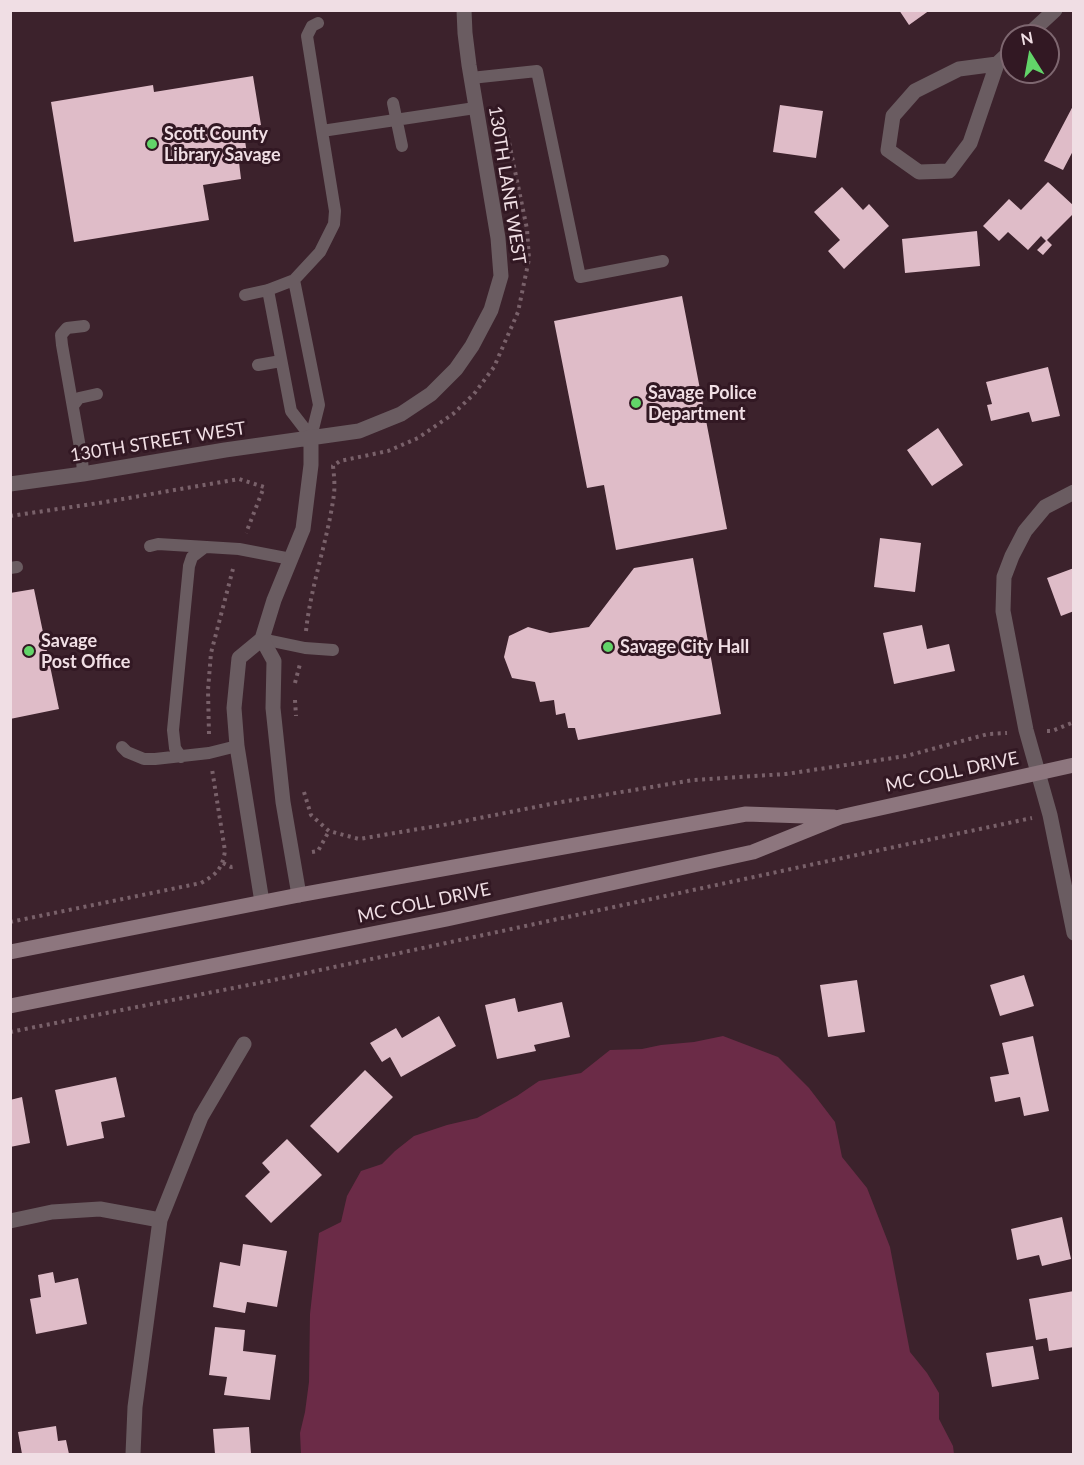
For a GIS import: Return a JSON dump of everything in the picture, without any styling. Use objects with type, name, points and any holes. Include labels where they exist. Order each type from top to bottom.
[{"type":"main road","name":"MC COLL DRIVE","points":[[10,1006],[447,919],[753,852],[840,817],[1074,765]]},
{"type":"main road","name":"MC COLL DRIVE","points":[[10,952],[298,895],[746,814],[840,817]]},
{"type":"street","name":"130TH LANE WEST","points":[[311,437],[359,431],[401,414],[431,394],[456,369],[472,346],[491,310],[501,276],[498,238],[475,108],[464,10]]},
{"type":"street","points":[[1040,24],[1055,10]]},
{"type":"street","points":[[997,64],[959,69],[915,91],[893,116],[888,150],[919,172],[949,171],[970,143],[997,64],[1000,61]]},
{"type":"street","points":[[262,902],[237,746],[234,708],[239,658],[262,639],[274,600],[303,529],[311,465],[311,437]]},
{"type":"street","name":"130TH STREET WEST","points":[[10,484],[311,437]]},
{"type":"street","points":[[1074,492],[1045,507],[1025,531],[1004,577],[1003,611],[1026,730],[1050,815],[1074,933]]},
{"type":"street","points":[[262,639],[274,661],[273,708],[283,802],[298,895]]},
{"type":"street","points":[[133,1455],[135,1407],[160,1220],[201,1117],[244,1044]]},
{"type":"street","points":[[10,1221],[52,1212],[100,1209],[160,1220]]},
{"type":"lane","points":[[245,295],[268,290],[294,280],[320,252],[334,224],[335,211],[307,36],[312,26],[318,23]]},
{"type":"lane","points":[[471,78],[537,71],[580,277],[663,261]]},
{"type":"lane","points":[[393,103],[402,146]]},
{"type":"lane","points":[[322,131],[475,108]]},
{"type":"lane","points":[[294,280],[319,405],[311,437]]},
{"type":"lane","points":[[268,290],[291,411],[311,437]]},
{"type":"lane","points":[[83,474],[61,335],[67,328],[84,326]]},
{"type":"lane","points":[[258,365],[281,361]]},
{"type":"lane","points":[[72,406],[79,398],[97,394]]},
{"type":"lane","points":[[150,546],[158,544],[238,549],[291,559]]},
{"type":"lane","points":[[181,757],[175,748],[173,730],[189,566],[192,557],[205,547]]},
{"type":"lane","points":[[262,639],[304,648],[333,650]]},
{"type":"lane","points":[[122,747],[127,752],[144,759],[181,757],[237,746]]},
{"type":"path","points":[[294,685],[324,551],[334,492],[333,466],[340,461],[388,451],[418,438],[453,414],[474,394],[494,367],[518,312],[529,259],[527,229],[504,118]]},
{"type":"path","points":[[10,516],[239,479],[264,487]]},
{"type":"path","points":[[295,697],[297,721]]},
{"type":"path","points":[[303,789],[311,815],[323,826],[329,831],[359,839],[693,780],[786,774],[906,756],[988,734],[1026,730],[1052,731],[1074,722]]},
{"type":"path","points":[[10,1032],[269,981],[1050,815]]},
{"type":"shaded area","points":[[723,1036],[778,1057],[809,1088],[835,1122],[842,1157],[867,1188],[890,1247],[910,1352],[939,1393],[939,1419],[953,1446],[954,1454],[301,1454],[300,1433],[309,1382],[310,1314],[319,1233],[341,1222],[347,1196],[361,1171],[382,1164],[414,1136],[477,1118],[539,1081],[581,1073],[610,1050],[642,1049]]},
{"type":"building","points":[[899,10],[930,10],[909,25]]},
{"type":"building","name":"Scott County Library Savage","points":[[253,76],[261,125],[243,128],[248,160],[239,162],[241,179],[203,185],[209,220],[74,242],[51,102],[153,85],[154,92]]},
{"type":"building","points":[[1074,104],[1074,149],[1063,170],[1044,161]]},
{"type":"building","points":[[780,105],[823,111],[816,158],[773,152]]},
{"type":"building","points":[[1048,182],[1074,206],[1074,213],[1047,240],[1052,245],[1043,255],[1037,250],[1046,241],[1041,236],[1028,250],[1008,232],[999,241],[983,226],[1009,199],[1021,210]]},
{"type":"building","points":[[842,187],[863,210],[869,204],[889,226],[844,269],[828,251],[840,240],[814,212]]},
{"type":"building","points":[[977,231],[980,266],[905,273],[902,239]]},
{"type":"building","name":"Savage Police Department","points":[[682,296],[727,529],[616,550],[604,485],[587,488],[554,321]]},
{"type":"building","points":[[1048,367],[1060,416],[1032,422],[1029,412],[991,421],[987,405],[992,404],[986,382]]},
{"type":"building","points":[[938,428],[963,465],[932,486],[907,450]]},
{"type":"building","points":[[880,538],[921,543],[915,592],[874,587]]},
{"type":"building","name":"Savage City Hall","points":[[693,558],[721,714],[578,740],[575,728],[568,728],[565,713],[556,715],[554,700],[540,702],[535,682],[512,678],[504,657],[509,636],[528,627],[550,633],[589,627],[634,568]]},
{"type":"building","points":[[1074,568],[1074,611],[1061,616],[1047,578]]},
{"type":"building","name":"Savage Post Office","points":[[34,589],[59,709],[10,719],[10,593]]},
{"type":"building","points":[[922,625],[927,649],[949,644],[955,671],[894,684],[883,633]]},
{"type":"building","points":[[1024,975],[1034,1006],[1000,1016],[990,985]]},
{"type":"building","points":[[857,980],[865,1032],[828,1037],[820,985]]},
{"type":"building","points":[[515,998],[518,1012],[562,1002],[570,1037],[534,1045],[536,1051],[497,1059],[485,1005]]},
{"type":"building","points":[[439,1016],[456,1046],[401,1077],[390,1057],[382,1062],[370,1043],[396,1028],[402,1038]]},
{"type":"building","points":[[1033,1036],[1049,1111],[1024,1116],[1020,1097],[995,1102],[990,1077],[1009,1074],[1002,1043]]},
{"type":"building","points":[[365,1070],[393,1097],[338,1153],[310,1126]]},
{"type":"building","points":[[116,1077],[125,1117],[101,1122],[104,1138],[67,1146],[55,1090]]},
{"type":"building","points":[[22,1097],[30,1143],[10,1147],[10,1100]]},
{"type":"building","points":[[287,1139],[322,1175],[271,1223],[245,1196],[270,1172],[262,1163]]},
{"type":"building","points":[[1062,1217],[1071,1259],[1042,1266],[1039,1255],[1017,1260],[1011,1229]]},
{"type":"building","points":[[243,1244],[287,1251],[277,1307],[247,1302],[245,1313],[213,1307],[220,1262],[240,1266]]},
{"type":"building","points":[[53,1272],[55,1283],[78,1278],[87,1324],[36,1334],[30,1299],[41,1297],[38,1275]]},
{"type":"building","points":[[1074,1291],[1074,1347],[1049,1351],[1047,1338],[1036,1340],[1029,1299]]},
{"type":"building","points":[[215,1327],[245,1330],[243,1351],[276,1355],[270,1400],[224,1395],[227,1377],[209,1375]]},
{"type":"building","points":[[1033,1346],[1039,1379],[992,1387],[986,1353]]},
{"type":"building","points":[[56,1426],[58,1441],[66,1440],[69,1454],[22,1454],[18,1432]]},
{"type":"building","points":[[249,1427],[251,1454],[215,1454],[213,1429]]},
{"type":"place","name":"Scott County Library Savage","points":[[152,144]]},
{"type":"place","name":"Savage Police Department","points":[[636,403]]},
{"type":"place","name":"Savage City Hall","points":[[608,647]]},
{"type":"place","name":"Savage Post Office","points":[[29,651]]}]
